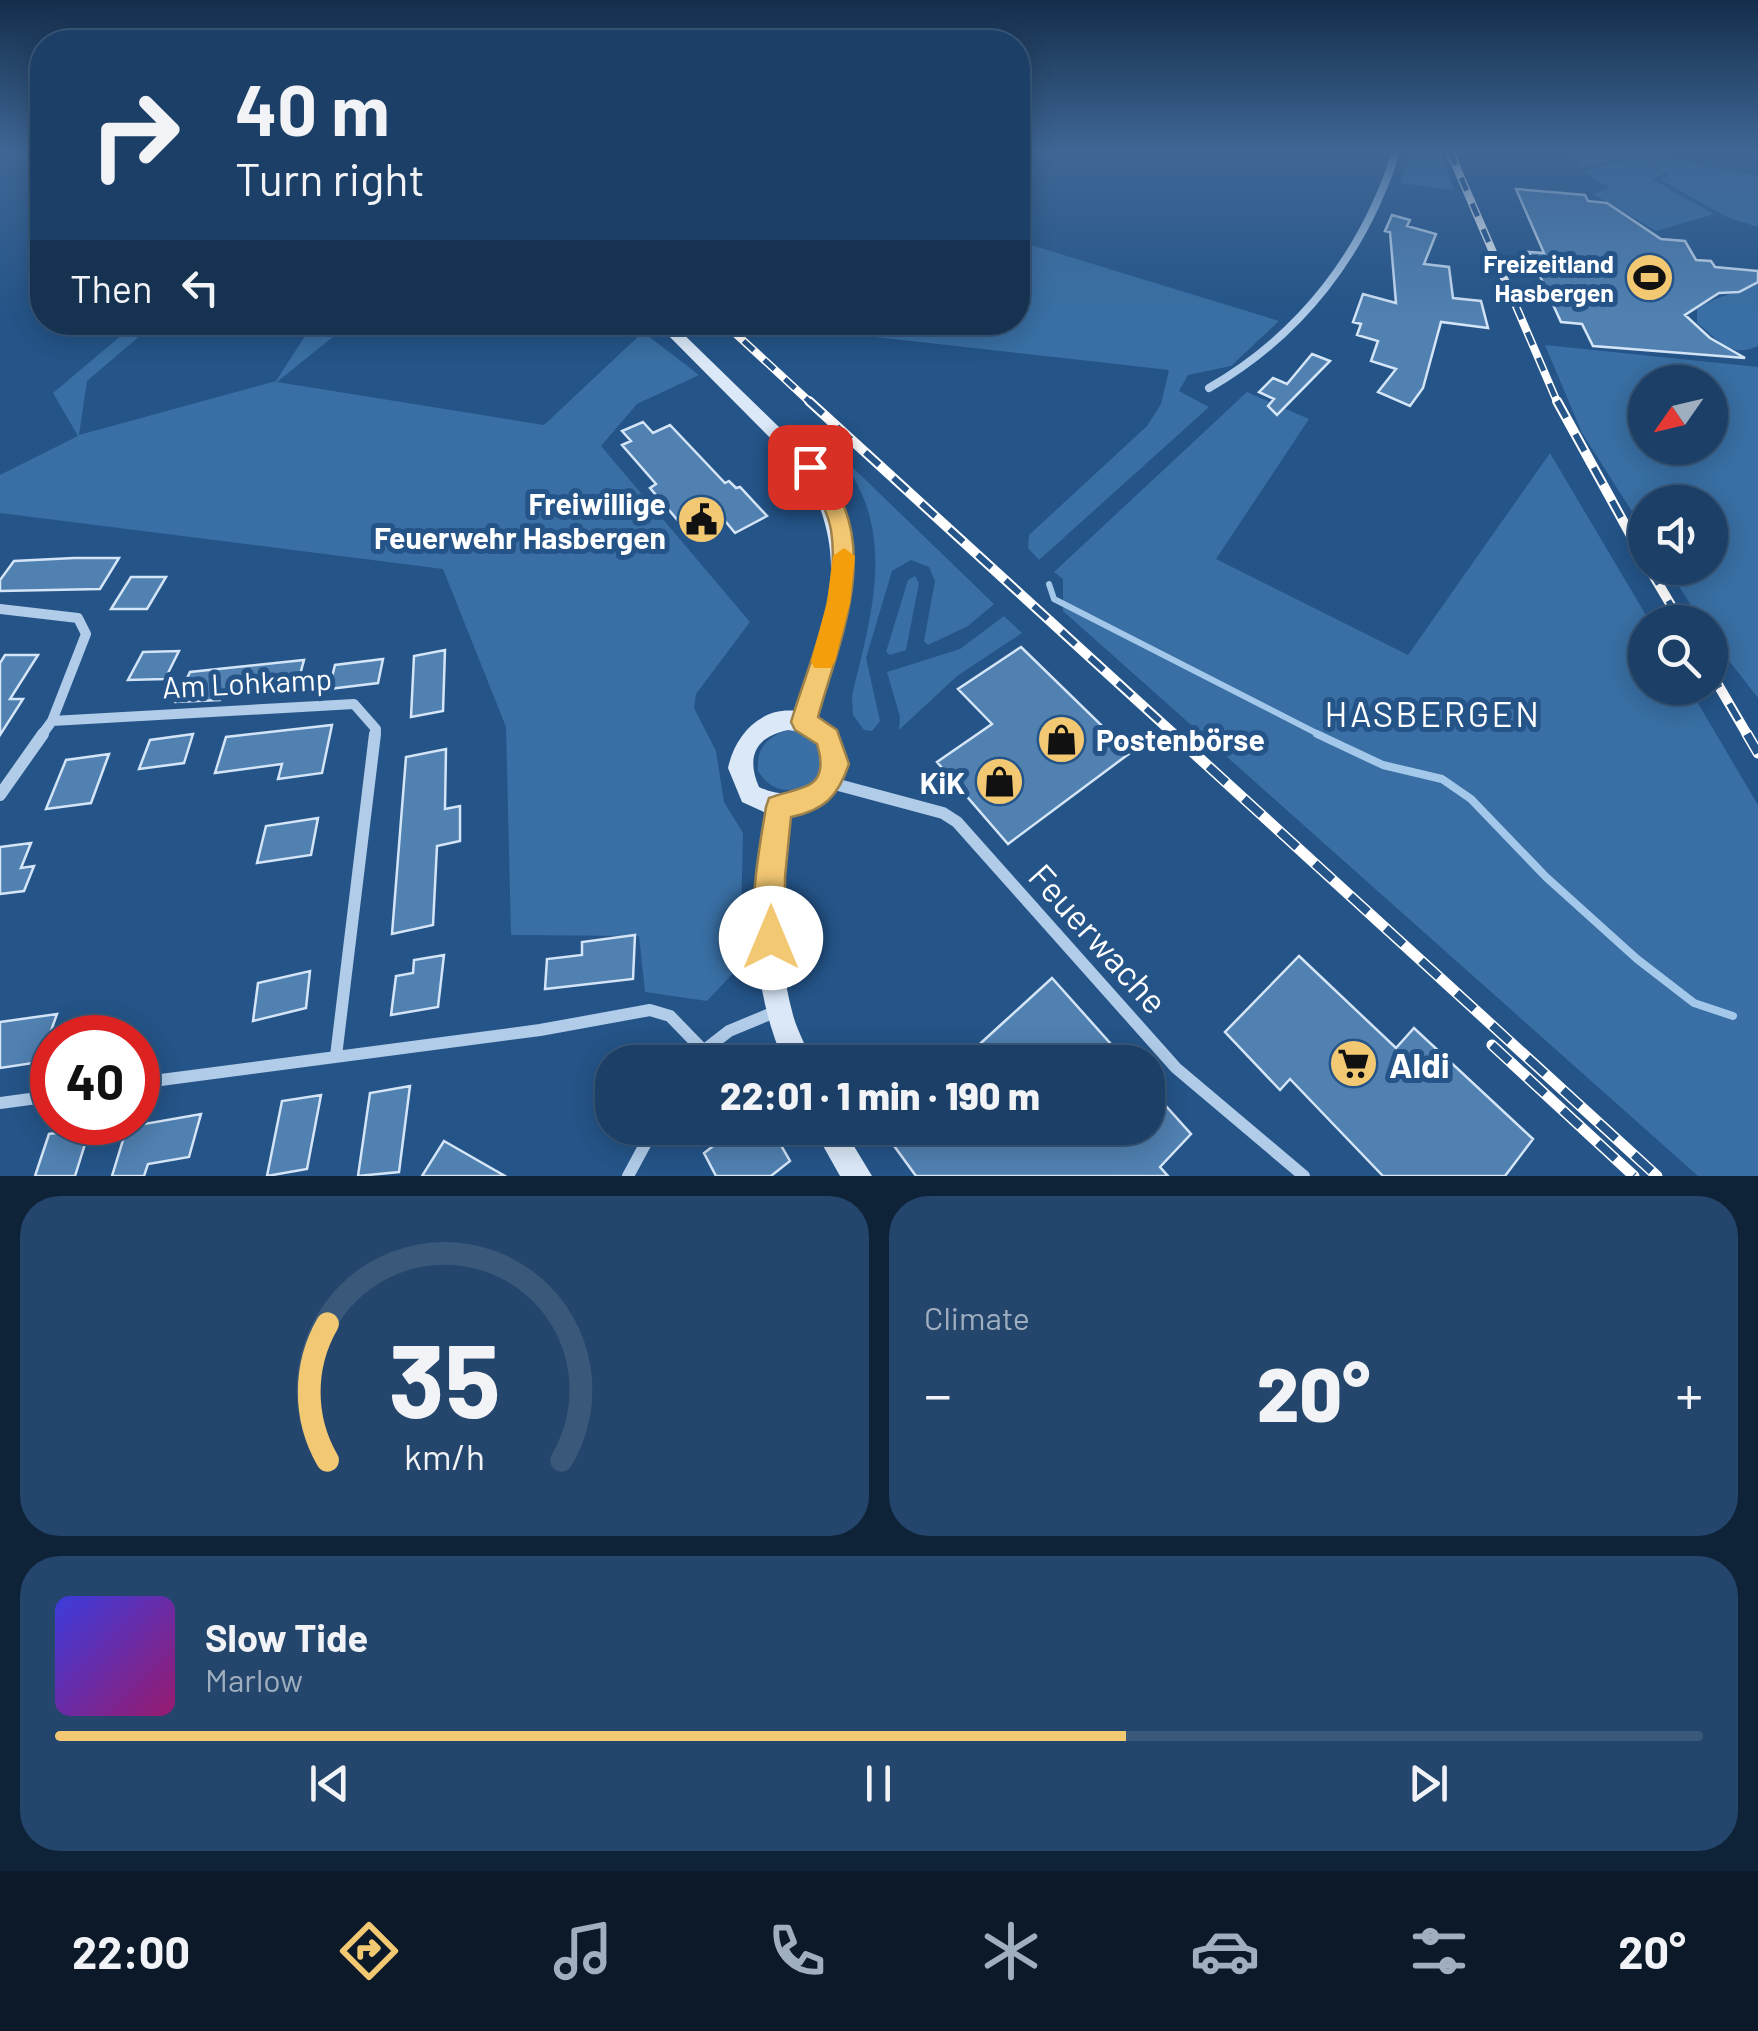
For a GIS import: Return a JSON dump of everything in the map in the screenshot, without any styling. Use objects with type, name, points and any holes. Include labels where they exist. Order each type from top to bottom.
[{"type":"street","points":[[1209,388],[1241,372],[1325,289],[1355,246],[1372,207]]},
{"type":"street","points":[[675,335],[810,467],[830,495],[841,528],[844,563],[838,603],[804,722]]},
{"type":"street","points":[[0,609],[78,618],[86,634],[52,721],[0,796]]},
{"type":"street","name":"Am Lohkamp","points":[[52,721],[354,704],[376,730],[336,1056]]},
{"type":"street","points":[[804,722],[828,738],[834,750],[836,764],[830,783],[811,801],[779,807],[763,803],[742,782],[741,754],[759,730],[773,723],[804,722]]},
{"type":"street","name":"Feuerwache","points":[[830,783],[943,813],[957,822],[1176,1068],[1304,1176]]},
{"type":"street","points":[[779,807],[770,877],[771,968],[778,1011],[791,1045]]},
{"type":"street","points":[[160,1081],[540,1030],[650,1010],[670,1016],[698,1045]]},
{"type":"street","points":[[708,1045],[732,1028],[778,1011]]},
{"type":"street","points":[[0,1103],[30,1099]]},
{"type":"street","points":[[628,1176],[645,1145]]},
{"type":"street","points":[[838,1145],[858,1176]]},
{"type":"shaded area","points":[[1615,207],[1701,207],[1714,214],[1656,231]]},
{"type":"shaded area","points":[[1709,207],[1758,207],[1758,227]]},
{"type":"shaded area","points":[[1030,245],[1279,321],[1231,366],[1188,375],[1179,391],[1209,407],[1039,560],[1028,548],[1029,535],[1147,426],[1161,404],[1169,370],[858,335],[1030,335]]},
{"type":"shaded area","points":[[1758,282],[1758,346],[1731,349],[1697,323],[1697,309]]},
{"type":"shaded area","points":[[122,335],[141,335],[87,381],[79,435],[276,381],[306,335],[335,335],[277,382],[544,425],[640,335],[647,335],[699,375],[637,404],[601,446],[750,622],[696,694],[694,708],[716,751],[724,802],[743,833],[740,966],[707,1001],[645,992],[639,936],[511,935],[506,727],[443,569],[0,513],[0,475],[78,436],[53,393]]},
{"type":"shaded area","points":[[1545,345],[1758,367],[1758,698],[1728,659],[1728,605],[1691,605],[1678,585],[1728,585],[1728,485],[1628,485],[1628,505],[1582,433]]},
{"type":"shaded area","points":[[1247,392],[1309,419],[1216,559],[1408,655],[1550,453],[1640,605],[1628,605],[1628,705],[1699,705],[1758,805],[1758,1176],[1698,1176],[1063,611],[1063,579],[1054,572]]},
{"type":"shaded area","points":[[845,460],[994,604],[968,626],[928,645],[924,641],[935,581],[929,567],[911,560],[892,571],[866,658],[880,721],[872,731],[864,730],[853,715],[852,696],[872,608],[874,540],[866,503]]},
{"type":"shaded area","points":[[915,576],[919,583],[906,650],[890,655],[886,652],[908,580]]},
{"type":"shaded area","points":[[1004,616],[1022,633],[957,676],[899,730],[900,717],[887,672],[960,649]]},
{"type":"shaded area","points":[[787,730],[812,735],[826,757],[816,780],[792,790],[777,788],[758,771],[764,745]]},
{"type":"building","name":"Freizeitland Hasbergen","points":[[1524,207],[1613,207],[1661,239],[1685,241],[1696,260],[1711,261],[1715,267],[1758,271],[1758,282],[1739,292],[1719,293],[1685,315],[1710,338],[1745,358],[1593,346],[1582,324],[1561,322],[1529,252],[1544,253]]},
{"type":"building","points":[[1392,215],[1410,220],[1407,226],[1436,234],[1424,264],[1449,267],[1453,298],[1481,301],[1488,328],[1441,322],[1423,388],[1410,406],[1378,392],[1396,369],[1371,361],[1378,341],[1357,335],[1361,324],[1353,322],[1363,294],[1396,303],[1390,232],[1385,231]]},
{"type":"building","points":[[1312,354],[1330,361],[1277,415],[1268,406],[1274,399],[1259,392],[1273,378],[1287,384]]},
{"type":"building","points":[[643,422],[653,433],[670,425],[725,483],[740,487],[767,516],[735,533],[726,522],[708,531],[695,515],[680,523],[650,488],[656,484],[622,445],[631,441],[622,431]]},
{"type":"building","points":[[119,558],[100,589],[0,591],[0,580],[14,561]]},
{"type":"building","points":[[131,577],[166,577],[147,609],[111,609]]},
{"type":"building","name":"Postenbörse","points":[[1021,647],[1130,753],[1008,844],[937,762],[992,724],[958,689]]},
{"type":"building","points":[[445,650],[443,711],[411,717],[414,656]]},
{"type":"building","points":[[179,651],[165,679],[128,680],[143,652]]},
{"type":"building","points":[[5,655],[38,655],[10,699],[23,699],[0,735],[0,663]]},
{"type":"building","points":[[383,659],[378,683],[329,689],[335,665]]},
{"type":"building","points":[[304,660],[298,682],[225,690],[220,700],[176,702],[190,672]]},
{"type":"building","points":[[332,725],[322,773],[278,779],[282,764],[215,773],[226,737]]},
{"type":"building","points":[[193,734],[184,763],[139,769],[150,740]]},
{"type":"building","points":[[446,749],[445,809],[460,806],[460,841],[437,846],[433,925],[392,934],[406,757]]},
{"type":"building","points":[[109,754],[91,803],[46,809],[66,760]]},
{"type":"building","points":[[318,818],[311,855],[257,863],[266,826]]},
{"type":"building","points":[[31,843],[21,868],[34,866],[24,891],[0,894],[0,847]]},
{"type":"building","points":[[635,935],[633,979],[545,989],[547,959],[582,955],[582,942]]},
{"type":"building","points":[[444,955],[438,1007],[391,1015],[396,976],[413,973],[414,960]]},
{"type":"building","name":"Aldi","points":[[1299,956],[1396,1048],[1414,1028],[1533,1139],[1505,1176],[1383,1176],[1290,1079],[1280,1090],[1225,1032]]},
{"type":"building","points":[[310,971],[306,1008],[253,1021],[258,983]]},
{"type":"building","points":[[1052,978],[1112,1045],[979,1045]]},
{"type":"building","points":[[30,1018],[30,1064],[0,1068],[0,1022]]},
{"type":"building","points":[[410,1086],[399,1172],[358,1176],[370,1093]]},
{"type":"building","points":[[321,1095],[307,1169],[267,1176],[282,1101]]},
{"type":"building","points":[[1165,1105],[1191,1134],[1160,1167],[1168,1176],[916,1176],[893,1145],[1165,1145]]},
{"type":"building","points":[[201,1114],[189,1157],[148,1164],[144,1176],[112,1176],[121,1145],[160,1145],[160,1121]]},
{"type":"building","points":[[444,1141],[505,1176],[422,1176]]},
{"type":"building","points":[[45,1145],[85,1145],[75,1176],[35,1176]]},
{"type":"building","points":[[715,1145],[781,1145],[790,1161],[771,1176],[716,1176],[704,1153]]},
{"type":"waterway","points":[[1049,584],[1054,599],[1322,736]]},
{"type":"waterway","points":[[1317,734],[1383,765],[1442,779],[1471,799],[1546,877],[1637,959],[1694,1003],[1733,1016]]},
{"type":"railway","points":[[1474,207],[1558,404]]},
{"type":"railway","points":[[737,335],[812,404]]},
{"type":"railway","points":[[809,401],[1176,736]]},
{"type":"railway","points":[[1557,401],[1628,530]]},
{"type":"railway","points":[[1659,585],[1671,605]]},
{"type":"railway","points":[[1728,702],[1748,736]]},
{"type":"railway","points":[[1173,734],[1657,1176]]},
{"type":"railway","points":[[1747,734],[1758,753]]},
{"type":"railway","points":[[1492,1045],[1634,1176]]},
{"type":"slow traffic","points":[[823,661],[838,603],[844,556]]},
{"type":"place","name":"Freizeitland Hasbergen","points":[[1649,277]]},
{"type":"place","name":"Freiwillige Feuerwehr Hasbergen","points":[[701,520]]},
{"type":"place","name":"Postenbörse","points":[[1061,739]]},
{"type":"place","name":"KiK","points":[[1000,782]]},
{"type":"place","name":"Aldi","points":[[1354,1064]]},
{"type":"district","name":"HASBERGEN","points":[[1433,713]]},
{"type":"route","points":[[771,938],[770,877],[779,807],[811,801],[830,783],[836,764],[828,738],[804,722],[838,603],[844,563],[841,528],[830,495],[810,467]]}]
